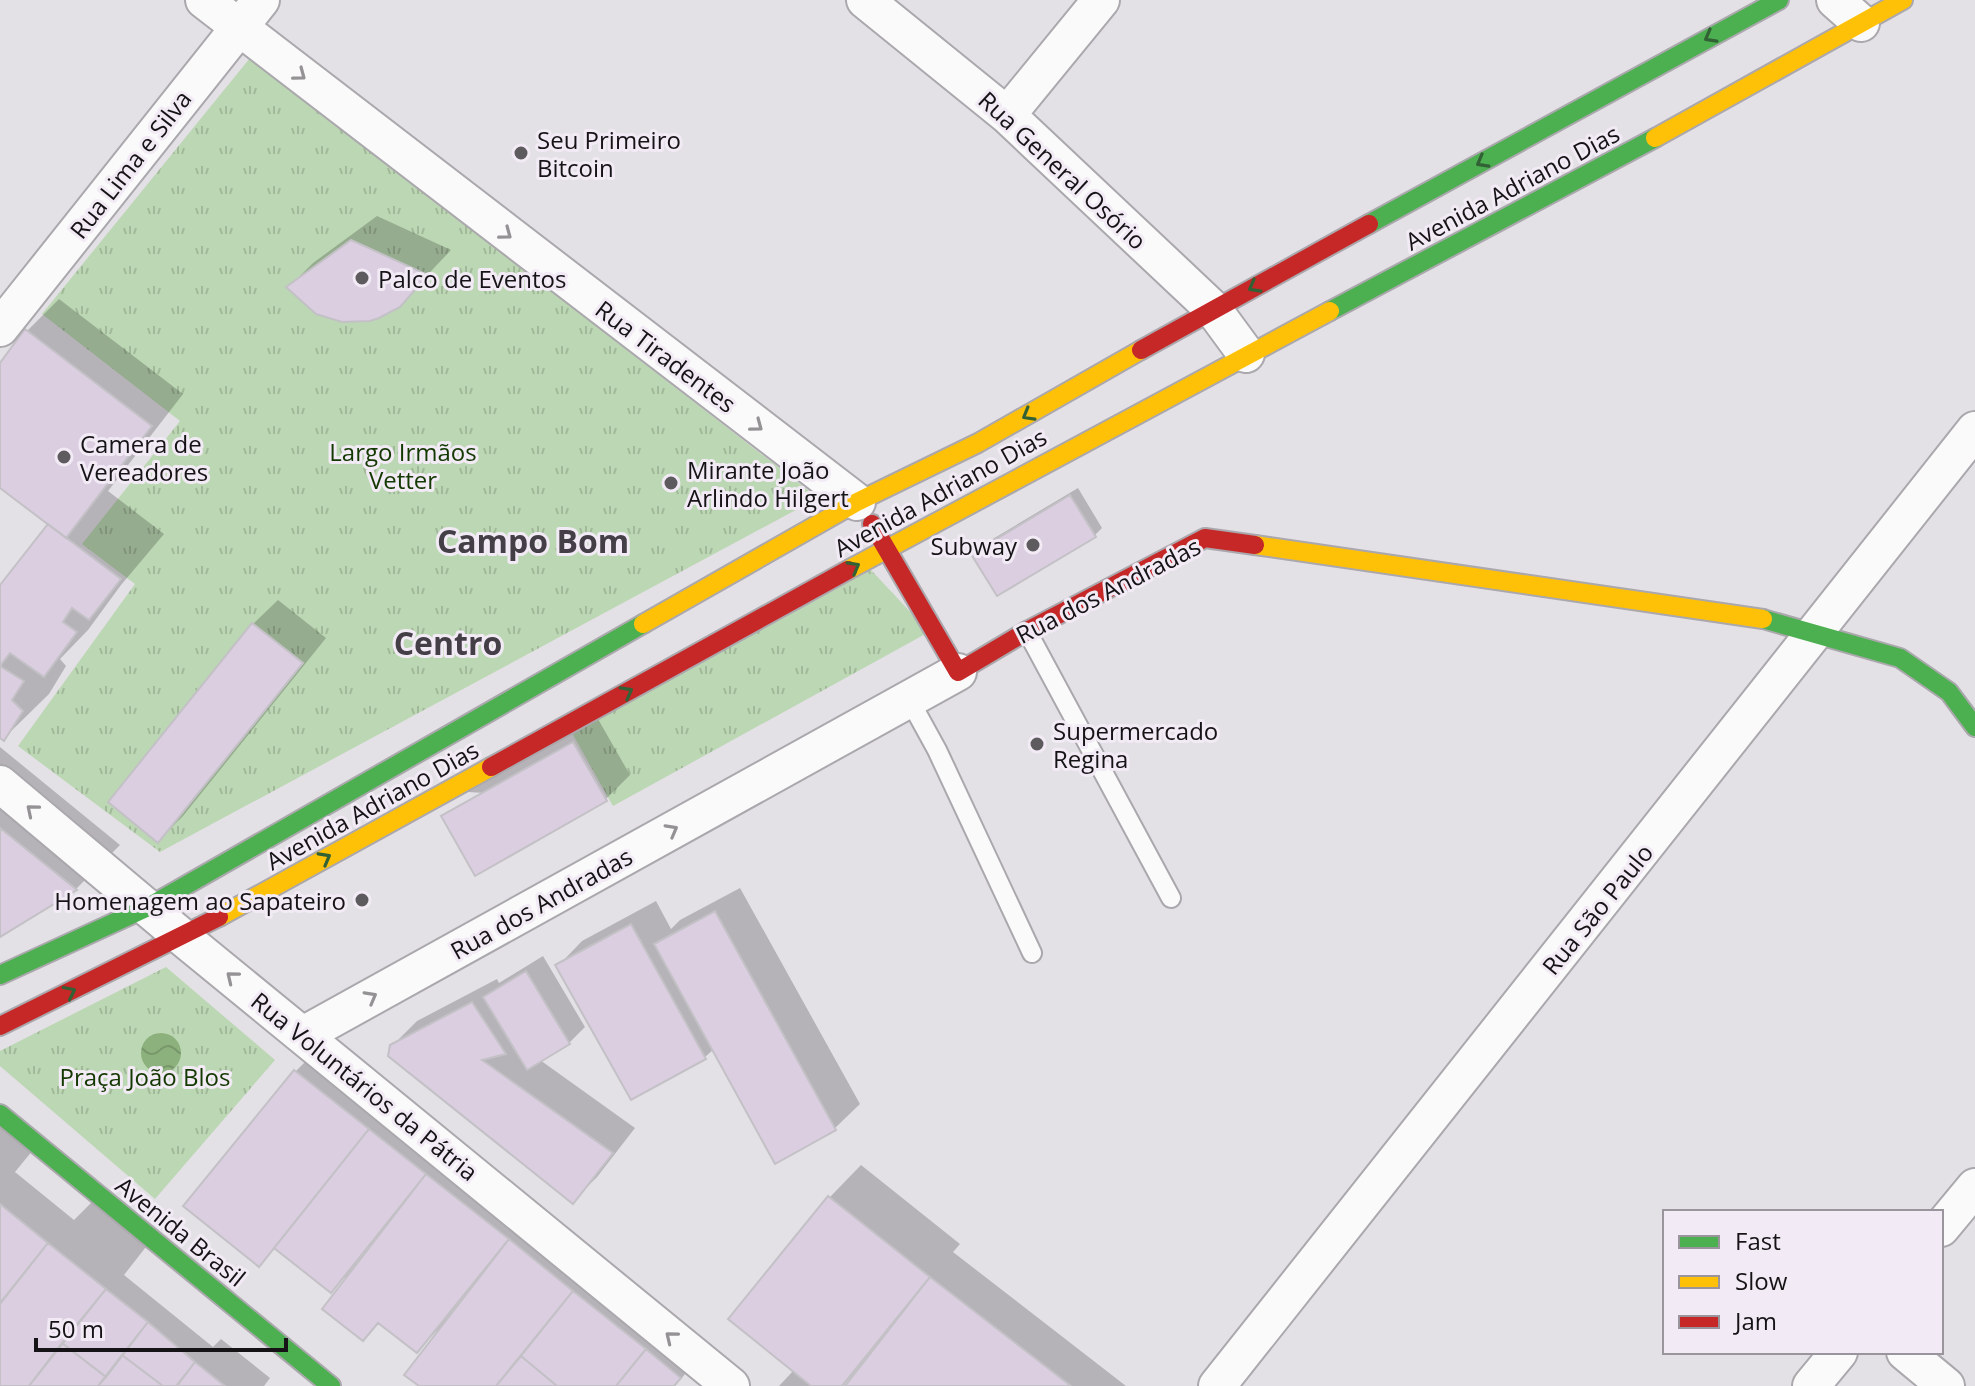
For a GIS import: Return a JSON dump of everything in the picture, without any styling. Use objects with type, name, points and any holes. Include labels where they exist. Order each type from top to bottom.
[{"type":"street","name":"Rua Tiradentes","points":[[204,0],[857,502],[888,548],[958,672]]},
{"type":"street","name":"Rua Lima e Silva","points":[[0,328],[261,0]]},
{"type":"street","name":"Rua General Osório","points":[[865,0],[1007,115],[1213,309],[1246,354]]},
{"type":"street","points":[[1007,115],[1101,0]]},
{"type":"street","name":"Avenida Adriano Dias","points":[[0,975],[148,907],[857,502],[978,443],[1213,309],[1779,0]]},
{"type":"street","name":"Avenida Adriano Dias","points":[[0,1026],[182,937],[570,709],[888,548],[1246,354],[1589,174],[1848,12],[1903,0]]},
{"type":"street","name":"Rua São Paulo","points":[[1217,1386],[1975,430]]},
{"type":"street","name":"Rua dos Andradas","points":[[303,1035],[1027,631],[1205,538],[1775,621],[1900,658],[1949,692],[1975,727]]},
{"type":"street","points":[[551,675],[570,709]]},
{"type":"street","name":"Rua Voluntários da Pátria","points":[[0,784],[182,937],[731,1386]]},
{"type":"street","name":"Avenida Brasil","points":[[0,1114],[331,1386]]},
{"type":"street","points":[[1943,1226],[1975,1187]]},
{"type":"street","points":[[1811,1386],[1837,1354]]},
{"type":"street","points":[[1907,1354],[1946,1386]]},
{"type":"lane","points":[[1027,631],[1171,898]]},
{"type":"lane","points":[[909,699],[937,750],[1032,953]]},
{"type":"green space","name":"Largo Irmãos Vetter","points":[[250,58],[818,498],[160,852],[18,746],[135,584],[82,544],[180,421],[42,314]]},
{"type":"green space","points":[[871,570],[929,632],[613,806],[572,733]]},
{"type":"green space","name":"Praça João Blos","points":[[166,967],[275,1060],[155,1199],[0,1066],[0,1051]]},
{"type":"water","points":[[161,1033],[175,1039],[181,1053],[175,1067],[161,1073],[147,1067],[141,1053],[147,1039]]},
{"type":"building","name":"Palco de Eventos","points":[[351,240],[428,275],[400,307],[379,318],[342,322],[316,314],[286,287]]},
{"type":"building","name":"Camera de Vereadores","points":[[25,329],[152,426],[66,538],[0,488],[0,363]]},
{"type":"building","name":"Subway","points":[[1070,495],[1096,537],[997,596],[971,554]]},
{"type":"building","points":[[48,524],[121,579],[89,620],[72,608],[63,622],[77,632],[44,677],[10,653],[0,666],[0,585]]},
{"type":"building","points":[[252,623],[303,663],[158,843],[108,802]]},
{"type":"building","points":[[0,666],[24,681],[12,700],[23,711],[4,741],[0,738]]},
{"type":"building","points":[[573,742],[607,801],[475,876],[441,816]]},
{"type":"building","points":[[0,828],[77,890],[0,937]]},
{"type":"building","points":[[715,911],[836,1130],[775,1164],[654,944]]},
{"type":"building","points":[[631,924],[706,1059],[631,1100],[555,965]]},
{"type":"building","points":[[526,971],[570,1044],[527,1070],[483,997]]},
{"type":"building","points":[[472,1002],[506,1054],[482,1060],[613,1153],[573,1204],[388,1056],[390,1045]]},
{"type":"building","points":[[294,1070],[369,1129],[259,1267],[183,1206]]},
{"type":"building","points":[[369,1129],[426,1174],[331,1293],[274,1248]]},
{"type":"building","points":[[426,1174],[509,1239],[417,1353],[378,1323],[363,1341],[322,1309]]},
{"type":"building","points":[[828,1196],[930,1277],[842,1386],[811,1386],[728,1319]]},
{"type":"building","points":[[0,1204],[48,1243],[0,1304]]},
{"type":"building","points":[[509,1239],[573,1291],[496,1386],[419,1386],[404,1375]]},
{"type":"building","points":[[48,1243],[106,1289],[29,1386],[0,1386],[0,1303]]},
{"type":"building","points":[[930,1277],[1071,1386],[845,1386]]},
{"type":"building","points":[[106,1289],[148,1322],[106,1377],[62,1343]]},
{"type":"building","points":[[573,1291],[646,1349],[616,1386],[557,1386],[521,1356]]},
{"type":"building","points":[[148,1322],[195,1362],[176,1386],[163,1386],[122,1355]]},
{"type":"building","points":[[62,1343],[106,1377],[98,1386],[29,1386]]},
{"type":"building","points":[[646,1349],[681,1378],[674,1386],[616,1386]]},
{"type":"building","points":[[122,1355],[163,1386],[98,1386]]},
{"type":"building","points":[[521,1356],[557,1386],[496,1386]]},
{"type":"building","points":[[195,1362],[225,1386],[177,1386]]},
{"type":"traffic: fast","points":[[1369,224],[1779,0]]},
{"type":"traffic: fast","points":[[1330,311],[1655,138]]},
{"type":"traffic: fast","points":[[1763,619],[1900,658],[1949,692],[1975,727]]},
{"type":"traffic: fast","points":[[0,975],[148,907],[643,624]]},
{"type":"traffic: fast","points":[[0,1114],[331,1386]]},
{"type":"traffic: slow","points":[[1655,138],[1903,0]]},
{"type":"traffic: slow","points":[[848,570],[1330,311]]},
{"type":"traffic: slow","points":[[643,624],[857,502],[978,443],[1141,350]]},
{"type":"traffic: slow","points":[[1255,545],[1763,619]]},
{"type":"traffic: slow","points":[[219,917],[491,767]]},
{"type":"traffic: jam","points":[[1141,350],[1369,224]]},
{"type":"traffic: jam","points":[[872,524],[958,672],[1027,631],[1205,538],[1255,545]]},
{"type":"traffic: jam","points":[[491,767],[848,570]]},
{"type":"traffic: jam","points":[[0,1026],[219,917]]},
{"type":"place","name":"Seu Primeiro Bitcoin","points":[[521,153]]},
{"type":"place","name":"Palco de Eventos","points":[[362,278]]},
{"type":"place","name":"Camera de Vereadores","points":[[64,457]]},
{"type":"place","name":"Mirante João Arlindo Hilgert","points":[[671,483]]},
{"type":"place","name":"Subway","points":[[1033,545]]},
{"type":"place","name":"Supermercado Regina","points":[[1037,744]]},
{"type":"place","name":"Homenagem ao Sapateiro","points":[[362,900]]},
{"type":"district","name":"Campo Bom","points":[[533,540]]},
{"type":"district","name":"Centro","points":[[448,642]]}]
